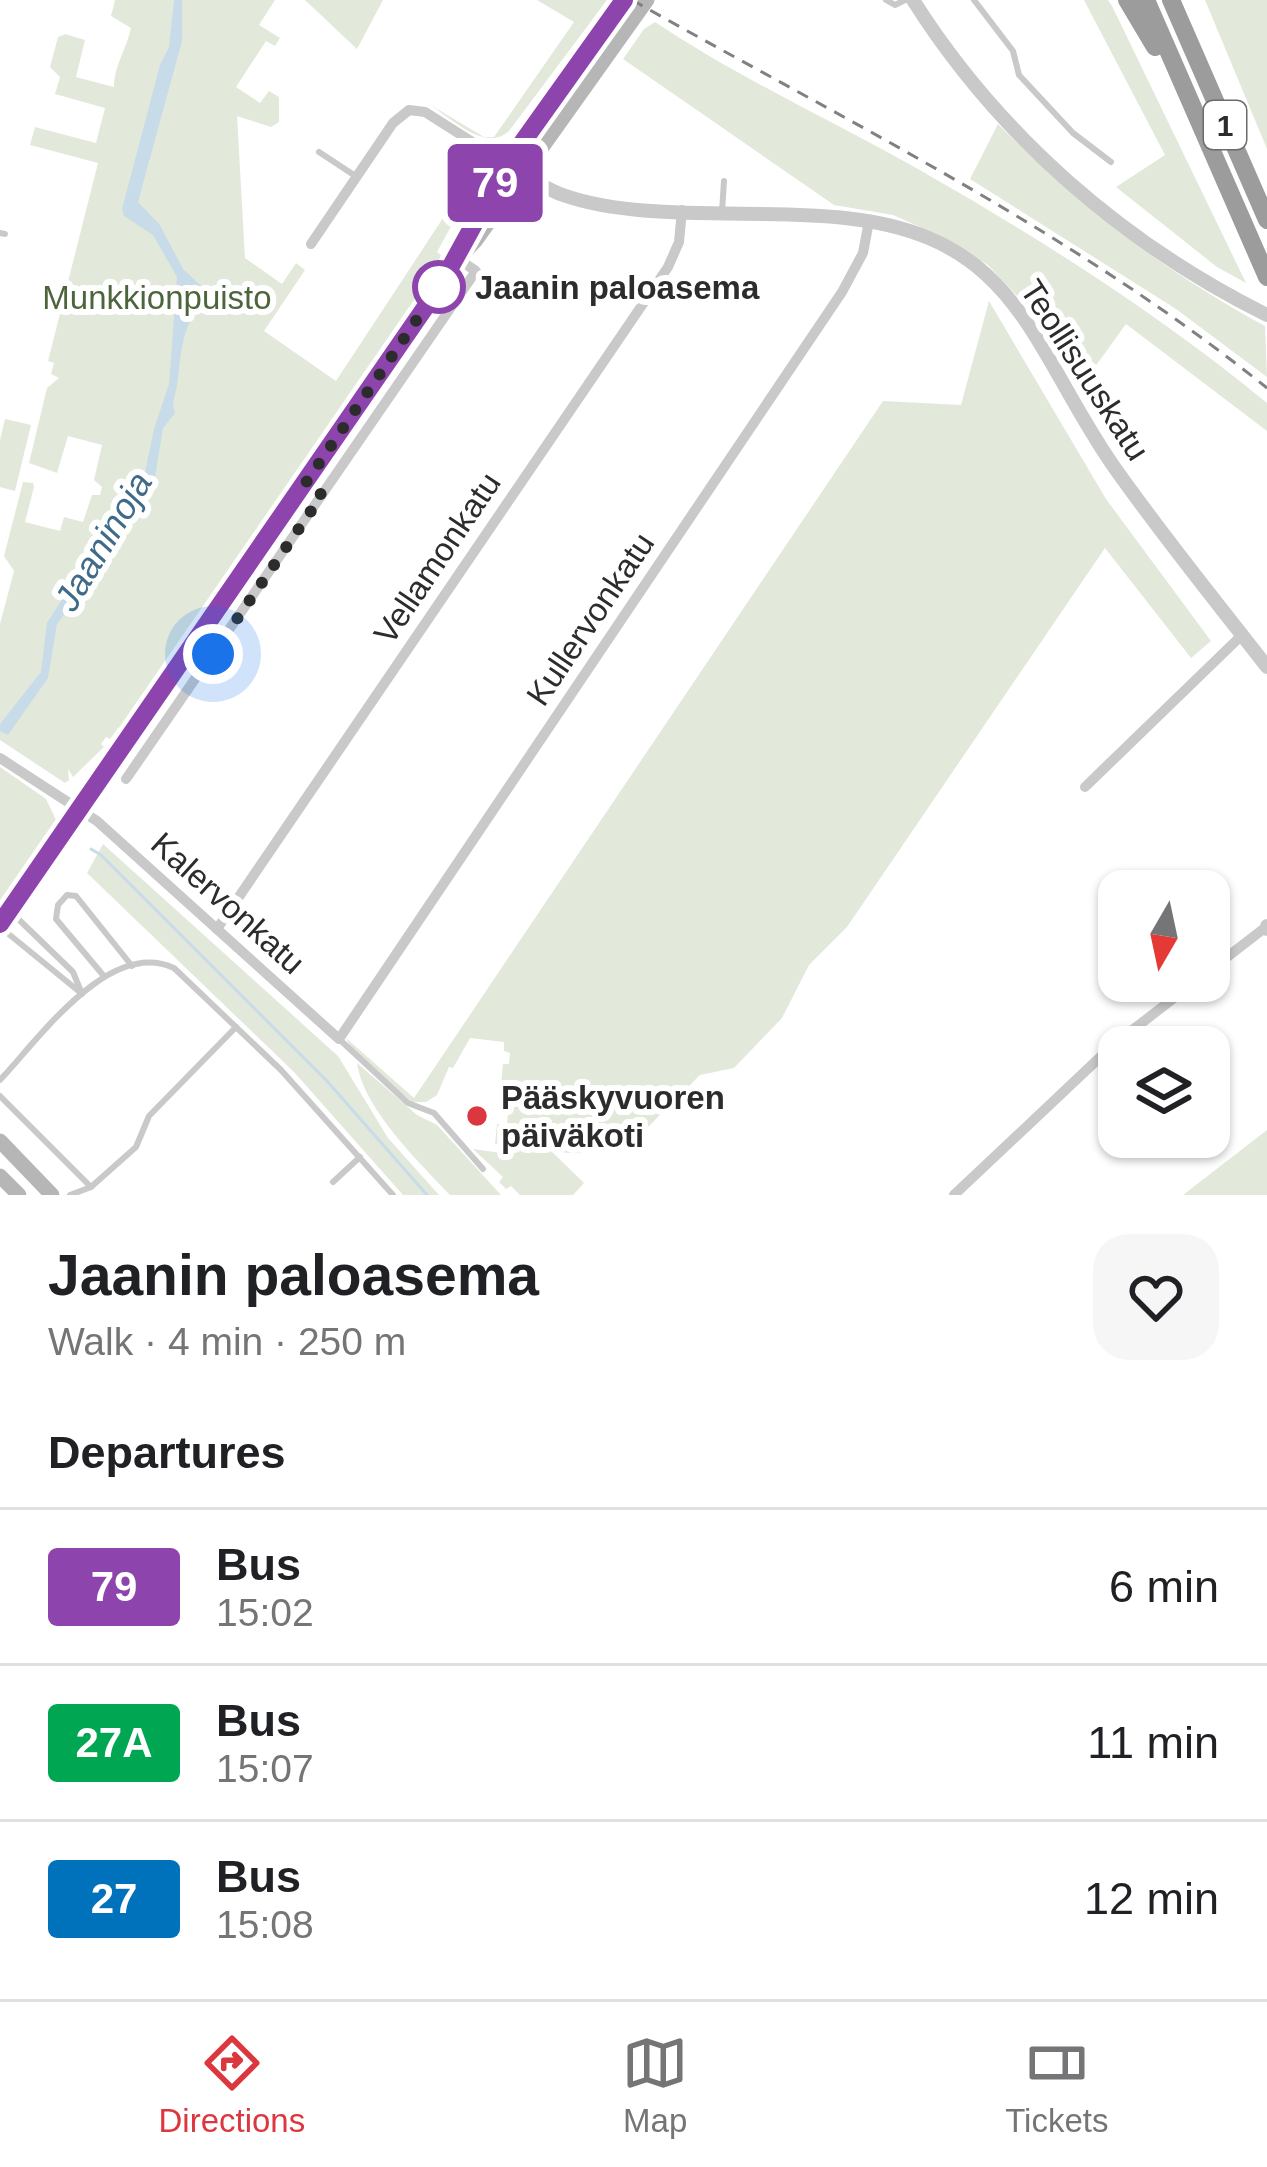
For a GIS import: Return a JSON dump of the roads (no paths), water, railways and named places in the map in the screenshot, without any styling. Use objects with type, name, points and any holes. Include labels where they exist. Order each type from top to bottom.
[{"type":"highway","points":[[1126,0],[1186,98]]},
{"type":"highway","name":"1","points":[[1146,0],[1267,277]]},
{"type":"highway","name":"1","points":[[1174,0],[1183,31],[1267,220]]},
{"type":"main road","points":[[458,259],[465,236],[507,164],[624,0]]},
{"type":"main road","points":[[3,921],[458,259],[647,0]]},
{"type":"main road","points":[[0,1142],[52,1195]]},
{"type":"main road","points":[[0,1176],[19,1195]]},
{"type":"street","points":[[909,0],[980,101],[1058,173],[1188,272],[1267,315]]},
{"type":"street","points":[[311,244],[393,123],[414,109],[507,164]]},
{"type":"street","name":"Teollisuuskatu","points":[[507,164],[582,200],[869,221],[957,253],[1025,315],[1110,460],[1267,668]]},
{"type":"street","name":"Vellamonkatu","points":[[217,929],[668,267],[679,242],[682,210]]},
{"type":"street","name":"Kullervonkatu","points":[[339,1039],[842,292],[866,245],[869,221]]},
{"type":"street","points":[[126,779],[476,271],[458,259]]},
{"type":"street","points":[[305,484],[322,495]]},
{"type":"street","points":[[1085,787],[1242,634]]},
{"type":"street","points":[[137,729],[153,741]]},
{"type":"street","name":"Kalervonkatu","points":[[0,758],[97,821],[339,1039]]},
{"type":"street","points":[[1230,954],[1267,927]]},
{"type":"street","points":[[954,1195],[1113,1045],[1169,1002]]},
{"type":"lane","points":[[886,0],[895,5],[909,0]]},
{"type":"lane","points":[[974,0],[1013,51],[1019,75],[1073,133],[1111,162]]},
{"type":"lane","points":[[1195,118],[1218,109]]},
{"type":"lane","points":[[320,152],[357,177]]},
{"type":"lane","points":[[722,212],[724,181]]},
{"type":"lane","points":[[103,975],[56,919],[58,905],[67,895],[76,896],[132,966]]},
{"type":"lane","points":[[3,921],[73,972],[82,994]]},
{"type":"lane","points":[[3,921],[82,994]]},
{"type":"lane","points":[[0,1080],[103,975],[148,962],[174,968],[281,1070],[393,1195]]},
{"type":"lane","points":[[70,1195],[90,1191],[136,1147],[149,1116],[236,1027]]},
{"type":"lane","points":[[339,1039],[408,1103],[434,1113],[483,1168]]},
{"type":"lane","points":[[0,1096],[90,1191]]},
{"type":"lane","points":[[332,1182],[360,1157]]},
{"type":"water","name":"Jaaninoja","points":[[174,0],[182,0],[182,41],[138,202],[160,225],[183,269],[212,296],[193,316],[184,337],[175,413],[163,428],[154,483],[81,577],[74,601],[57,624],[48,678],[8,735],[0,731],[0,724],[41,672],[47,623],[66,593],[70,575],[110,530],[144,477],[169,384],[177,277],[153,235],[124,216],[122,209],[160,65],[169,47]]},
{"type":"waterway","points":[[91,849],[327,1081],[427,1195]]},
{"type":"railway","points":[[632,0],[1038,229],[1193,332],[1267,388]]},
{"type":"place","name":"Jaanin paloasema","points":[[439,287]]},
{"type":"place","name":"Pääskyvuoren päiväkoti","points":[[477,1116]]},
{"type":"park label","name":"Munkkionpuisto","points":[[157,297]]}]
